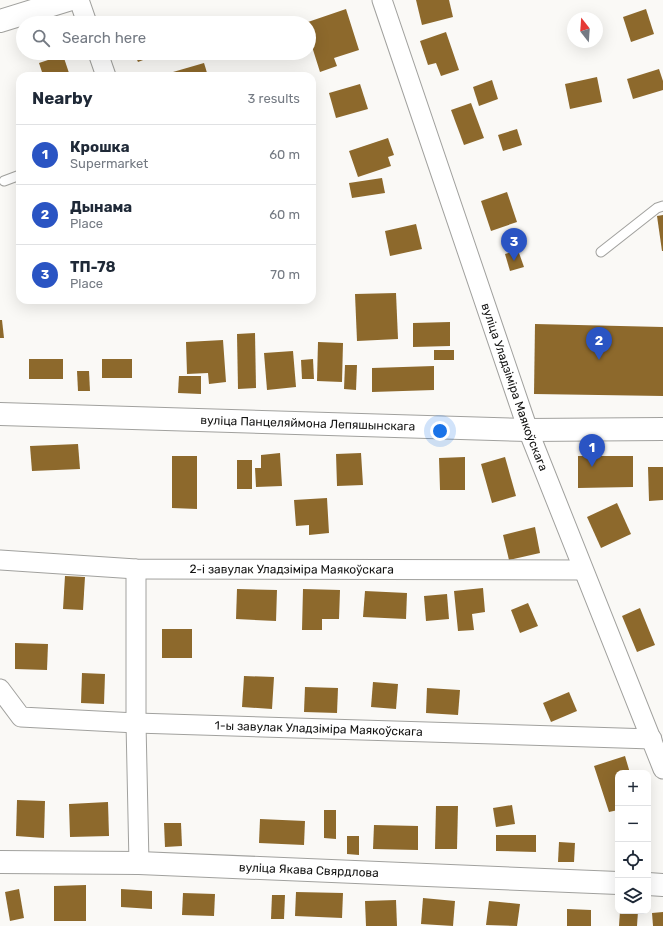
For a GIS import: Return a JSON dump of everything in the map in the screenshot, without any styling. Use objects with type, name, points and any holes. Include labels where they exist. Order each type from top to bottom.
[{"type":"street","points":[[16,16],[68,0]]},
{"type":"street","points":[[79,0],[85,16]]},
{"type":"street","name":"вуліца Уладзіміра Маякоўскага","points":[[382,0],[528,430],[663,769]]},
{"type":"street","points":[[0,21],[16,16]]},
{"type":"street","points":[[100,60],[105,72]]},
{"type":"street","name":"вуліца Панцеляймона Лепяшынскага","points":[[0,414],[528,430],[663,429]]},
{"type":"street","name":"2-і завулак Уладзіміра Маякоўскага","points":[[0,560],[136,569],[583,570]]},
{"type":"street","points":[[136,569],[136,723],[139,863]]},
{"type":"street","name":"1-ы завулак Уладзіміра Маякоўскага","points":[[0,689],[21,717],[136,723],[652,739]]},
{"type":"street","name":"вуліца Якава Свярдлова","points":[[0,862],[139,863],[615,883]]},
{"type":"street","points":[[651,884],[663,885]]},
{"type":"lane","points":[[4,181],[16,176]]},
{"type":"lane","points":[[601,252],[657,208],[663,206]]},
{"type":"building","points":[[416,0],[449,0],[453,17],[422,25]]},
{"type":"building","points":[[346,9],[359,50],[334,58],[337,66],[320,72],[316,59],[316,19]]},
{"type":"building","points":[[646,9],[654,34],[631,42],[623,17]]},
{"type":"building","points":[[446,32],[459,70],[441,76],[436,63],[428,65],[420,41]]},
{"type":"building","points":[[48,60],[65,60],[69,72],[42,72],[39,63]]},
{"type":"building","points":[[204,63],[207,72],[173,72]]},
{"type":"building","points":[[659,69],[663,81],[663,90],[633,99],[627,79]]},
{"type":"building","points":[[597,77],[602,102],[570,109],[565,84]]},
{"type":"building","points":[[492,80],[498,99],[479,106],[473,87]]},
{"type":"building","points":[[360,84],[368,109],[336,118],[329,93]]},
{"type":"building","points":[[471,103],[484,138],[464,145],[451,110]]},
{"type":"building","points":[[517,129],[522,145],[503,151],[498,135]]},
{"type":"building","points":[[388,138],[394,155],[388,157],[391,166],[358,177],[349,151]]},
{"type":"building","points":[[382,178],[385,193],[352,198],[349,183]]},
{"type":"building","points":[[507,192],[517,222],[491,231],[481,201]]},
{"type":"building","points":[[663,215],[663,251],[662,251],[657,216]]},
{"type":"building","points":[[416,224],[422,249],[390,256],[385,231]]},
{"type":"building","points":[[518,250],[524,267],[510,271],[505,254]]},
{"type":"building","points":[[396,293],[398,339],[357,341],[355,294]]},
{"type":"building","points":[[0,320],[2,320],[4,338],[0,338]]},
{"type":"building","points":[[450,322],[450,346],[413,347],[413,323]]},
{"type":"building","points":[[535,324],[663,327],[663,396],[534,394]]},
{"type":"building","points":[[255,333],[256,388],[238,389],[237,334]]},
{"type":"building","points":[[223,340],[226,382],[209,384],[208,373],[187,374],[186,342]]},
{"type":"building","points":[[318,342],[343,343],[342,382],[317,381]]},
{"type":"building","points":[[434,350],[454,350],[454,360],[434,360]]},
{"type":"building","points":[[293,351],[296,387],[267,390],[264,353]]},
{"type":"building","points":[[29,359],[63,359],[63,379],[29,379]]},
{"type":"building","points":[[102,359],[132,359],[132,378],[102,378]]},
{"type":"building","points":[[313,359],[314,379],[302,379],[301,360]]},
{"type":"building","points":[[345,365],[357,365],[356,390],[344,389]]},
{"type":"building","points":[[434,366],[434,390],[372,392],[372,368]]},
{"type":"building","points":[[77,371],[89,371],[90,391],[78,391]]},
{"type":"building","points":[[179,376],[201,376],[201,394],[178,393]]},
{"type":"building","points":[[78,444],[80,469],[32,471],[30,446]]},
{"type":"building","points":[[280,453],[282,486],[256,487],[255,468],[261,468],[261,455]]},
{"type":"building","points":[[361,453],[363,485],[337,486],[336,454]]},
{"type":"building","points":[[172,456],[197,456],[197,509],[172,508]]},
{"type":"building","points":[[578,456],[633,456],[633,487],[578,488]]},
{"type":"building","points":[[465,457],[465,490],[440,490],[439,458]]},
{"type":"building","points":[[505,457],[516,496],[492,503],[481,464]]},
{"type":"building","points":[[237,460],[252,460],[252,489],[237,489]]},
{"type":"building","points":[[648,467],[663,467],[663,500],[649,501]]},
{"type":"building","points":[[327,498],[329,533],[309,535],[309,525],[296,526],[294,500]]},
{"type":"building","points":[[617,503],[631,534],[601,548],[587,517]]},
{"type":"building","points":[[535,527],[540,553],[509,560],[503,535]]},
{"type":"building","points":[[65,576],[85,577],[83,610],[63,609]]},
{"type":"building","points":[[483,588],[485,612],[472,614],[474,630],[458,631],[454,591]]},
{"type":"building","points":[[237,589],[277,590],[276,621],[236,619]]},
{"type":"building","points":[[303,589],[340,590],[339,619],[322,619],[322,630],[302,630]]},
{"type":"building","points":[[365,591],[407,593],[406,619],[363,617]]},
{"type":"building","points":[[447,594],[449,619],[426,621],[424,596]]},
{"type":"building","points":[[528,603],[538,626],[520,633],[511,610]]},
{"type":"building","points":[[640,608],[655,645],[637,652],[622,616]]},
{"type":"building","points":[[162,629],[192,629],[192,658],[162,658]]},
{"type":"building","points":[[15,643],[48,644],[47,670],[15,669]]},
{"type":"building","points":[[82,673],[105,674],[104,704],[81,703]]},
{"type":"building","points":[[244,676],[274,677],[272,709],[242,707]]},
{"type":"building","points":[[373,682],[398,684],[396,709],[371,707]]},
{"type":"building","points":[[305,687],[338,688],[337,713],[304,712]]},
{"type":"building","points":[[427,688],[460,690],[458,715],[426,713]]},
{"type":"building","points":[[569,692],[577,711],[551,722],[543,703]]},
{"type":"building","points":[[625,756],[629,770],[615,770],[615,811],[609,812],[594,766]]},
{"type":"building","points":[[17,800],[45,801],[44,838],[16,836]]},
{"type":"building","points":[[108,802],[109,836],[70,837],[69,804]]},
{"type":"building","points":[[512,805],[515,824],[496,827],[493,808]]},
{"type":"building","points":[[436,806],[458,806],[457,849],[435,849]]},
{"type":"building","points":[[324,810],[336,810],[336,839],[324,838]]},
{"type":"building","points":[[260,819],[305,821],[304,845],[259,843]]},
{"type":"building","points":[[164,823],[181,823],[182,846],[165,847]]},
{"type":"building","points":[[374,825],[418,826],[418,850],[373,849]]},
{"type":"building","points":[[496,835],[536,835],[536,852],[496,851]]},
{"type":"building","points":[[347,836],[359,836],[359,855],[347,854]]},
{"type":"building","points":[[559,842],[575,843],[574,862],[558,862]]},
{"type":"building","points":[[86,885],[86,921],[54,921],[54,886]]},
{"type":"building","points":[[19,889],[24,918],[10,921],[5,892]]},
{"type":"building","points":[[121,889],[152,891],[152,909],[121,907]]},
{"type":"building","points":[[296,892],[343,893],[342,918],[295,916]]},
{"type":"building","points":[[183,893],[215,894],[214,916],[182,915]]},
{"type":"building","points":[[272,895],[285,895],[284,919],[271,919]]},
{"type":"building","points":[[423,898],[455,901],[453,926],[421,924]]},
{"type":"building","points":[[396,900],[397,926],[366,926],[365,901]]},
{"type":"building","points":[[489,901],[520,904],[517,926],[486,925]]},
{"type":"building","points":[[567,909],[591,910],[591,926],[567,926]]},
{"type":"building","points":[[663,912],[663,926],[653,926],[652,913]]},
{"type":"building","points":[[620,914],[638,914],[637,926],[619,926]]},
{"type":"place","name":"ТП-78","points":[[514,261]]},
{"type":"place","name":"Дынама","points":[[599,360]]},
{"type":"place","name":"Крошка","points":[[592,467]]}]
